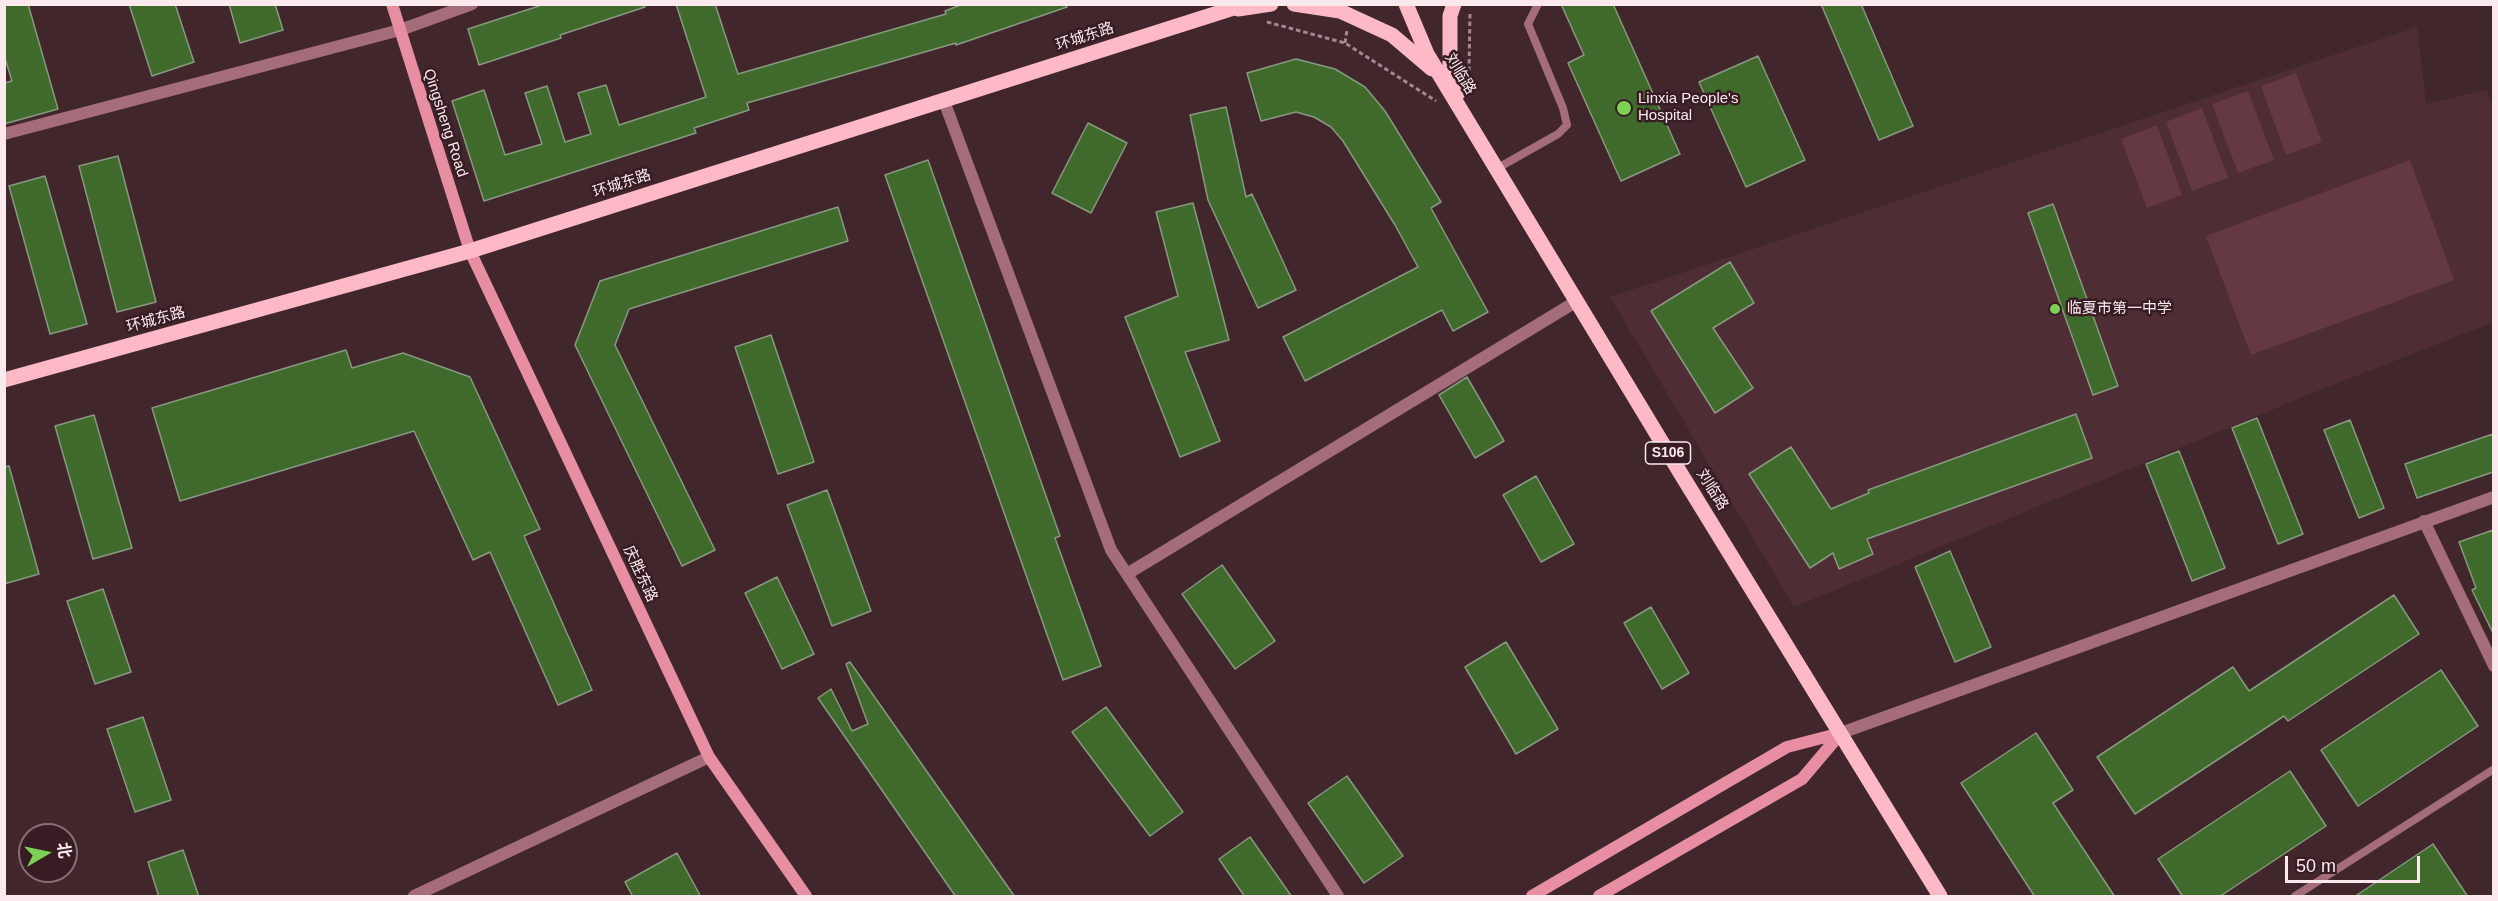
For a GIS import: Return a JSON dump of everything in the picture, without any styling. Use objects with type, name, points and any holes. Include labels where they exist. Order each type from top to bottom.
[{"type":"main road","name":"Qingsheng Road","points":[[392,4],[470,251]]},
{"type":"main road","name":"环城东路","points":[[4,380],[470,251],[1245,4]]},
{"type":"main road","points":[[1226,11],[1271,4]]},
{"type":"main road","points":[[1294,4],[1340,11],[1392,35],[1436,73],[1468,121]]},
{"type":"main road","name":"刘临路","points":[[1406,4],[1427,54],[1940,897]]},
{"type":"main road","points":[[1454,4],[1450,16],[1450,70],[1468,121]]},
{"type":"main road","name":"庆胜东路","points":[[470,251],[709,757],[806,897]]},
{"type":"main road","points":[[1532,897],[1787,747],[1841,733]]},
{"type":"main road","points":[[1599,897],[1802,779],[1841,733]]},
{"type":"street","points":[[4,134],[400,30],[472,4]]},
{"type":"street","points":[[944,101],[1111,550],[1338,897]]},
{"type":"street","points":[[1127,574],[1576,301]]},
{"type":"street","points":[[1841,733],[2493,497]]},
{"type":"street","points":[[2424,521],[2493,666]]},
{"type":"street","points":[[414,897],[709,757]]},
{"type":"lane","points":[[1496,169],[1558,134],[1567,125],[1563,108],[1528,24],[1538,4]]},
{"type":"lane","points":[[2295,897],[2493,769]]},
{"type":"path","points":[[1469,74],[1470,4]]},
{"type":"path","points":[[1258,20],[1345,42],[1439,103]]},
{"type":"shaded area","name":"临夏市第一中学","points":[[2417,27],[2426,104],[2487,90],[2493,108],[2493,322],[2308,395],[1794,607],[1610,297]]},
{"type":"shaded area","points":[[2296,73],[2322,142],[2286,155],[2261,86]]},
{"type":"shaded area","points":[[2248,91],[2274,160],[2238,173],[2212,104]]},
{"type":"shaded area","points":[[2202,108],[2228,178],[2192,191],[2166,122]]},
{"type":"shaded area","points":[[2157,125],[2182,195],[2147,208],[2121,139]]},
{"type":"shaded area","points":[[2410,160],[2454,280],[2251,355],[2206,236]]},
{"type":"building","points":[[4,4],[28,4],[58,109],[4,124],[4,83],[12,81],[4,55]]},
{"type":"building","points":[[129,4],[175,4],[194,62],[152,76]]},
{"type":"building","points":[[229,4],[275,4],[283,30],[240,43]]},
{"type":"building","points":[[545,4],[644,4],[645,7],[479,65],[468,29]]},
{"type":"building","points":[[676,4],[715,4],[738,74],[946,14],[945,11],[963,4],[1066,4],[1067,7],[956,45],[956,43],[747,103],[749,110],[694,128],[696,133],[484,201],[452,101],[484,90],[505,155],[542,144],[525,93],[547,86],[565,142],[591,134],[578,93],[606,85],[619,125],[706,97]]},
{"type":"building","name":"Linxia People's Hospital","points":[[1561,4],[1613,4],[1680,154],[1621,181],[1568,63],[1584,55]]},
{"type":"building","points":[[1821,4],[1861,4],[1913,126],[1879,140]]},
{"type":"building","points":[[1758,56],[1805,160],[1746,187],[1699,82]]},
{"type":"building","points":[[1296,59],[1335,69],[1365,87],[1385,111],[1441,202],[1431,208],[1488,312],[1453,331],[1442,310],[1305,381],[1283,337],[1418,267],[1343,141],[1331,127],[1314,117],[1296,112],[1261,121],[1247,73]]},
{"type":"building","points":[[1226,107],[1246,197],[1252,194],[1296,290],[1258,308],[1208,200],[1190,115]]},
{"type":"building","points":[[1088,123],[1127,143],[1091,213],[1052,193]]},
{"type":"building","points":[[118,156],[156,302],[117,312],[79,166]]},
{"type":"building","points":[[928,160],[1060,536],[1055,538],[1101,666],[1063,680],[885,175]]},
{"type":"building","points":[[45,176],[87,324],[50,334],[9,186]]},
{"type":"building","points":[[1193,203],[1229,340],[1185,352],[1220,441],[1180,457],[1125,317],[1178,296],[1156,212]]},
{"type":"building","points":[[2053,204],[2118,386],[2093,395],[2028,213]]},
{"type":"building","points":[[838,207],[848,241],[629,309],[615,345],[715,550],[682,566],[575,345],[600,281]]},
{"type":"building","points":[[1730,262],[1754,303],[1713,328],[1753,388],[1715,413],[1651,311]]},
{"type":"building","points":[[771,335],[814,462],[778,474],[735,347]]},
{"type":"building","points":[[346,350],[352,368],[403,353],[470,377],[540,529],[524,536],[592,690],[558,705],[490,552],[473,560],[414,431],[180,501],[152,408]]},
{"type":"building","points":[[1467,377],[1504,441],[1475,458],[1439,395]]},
{"type":"building","points":[[2076,414],[2092,458],[1867,539],[1873,554],[1839,569],[1833,553],[1810,568],[1749,474],[1791,447],[1831,509],[1869,493],[1868,490]]},
{"type":"building","points":[[94,415],[132,548],[93,559],[55,426]]},
{"type":"building","points":[[2257,418],[2303,534],[2278,544],[2232,428]]},
{"type":"building","points":[[2350,420],[2384,508],[2359,518],[2324,430]]},
{"type":"building","points":[[2493,434],[2493,472],[2417,498],[2405,464]]},
{"type":"building","points":[[2179,451],[2225,568],[2192,581],[2146,464]]},
{"type":"building","points":[[9,466],[39,574],[4,584],[4,467]]},
{"type":"building","points":[[1536,476],[1574,544],[1541,562],[1503,495]]},
{"type":"building","points":[[827,490],[871,611],[832,626],[787,505]]},
{"type":"building","points":[[2493,530],[2493,633],[2472,590],[2476,588],[2459,542]]},
{"type":"building","points":[[1950,551],[1991,647],[1955,662],[1915,567]]},
{"type":"building","points":[[1222,565],[1275,641],[1235,669],[1182,594]]},
{"type":"building","points":[[777,577],[814,654],[782,669],[745,593]]},
{"type":"building","points":[[103,589],[131,672],[95,684],[67,601]]},
{"type":"building","points":[[2394,595],[2419,634],[2288,721],[2284,716],[2135,814],[2097,757],[2233,667],[2249,691]]},
{"type":"building","points":[[1651,607],[1689,673],[1662,689],[1624,623]]},
{"type":"building","points":[[1506,642],[1558,729],[1516,754],[1465,667]]},
{"type":"building","points":[[850,662],[1015,897],[956,897],[818,698],[831,689],[852,731],[868,724],[846,664]]},
{"type":"building","points":[[2441,670],[2478,726],[2358,806],[2321,750]]},
{"type":"building","points":[[1106,707],[1183,812],[1150,836],[1072,732]]},
{"type":"building","points":[[143,717],[171,800],[135,812],[107,729]]},
{"type":"building","points":[[2036,733],[2073,790],[2053,803],[2115,897],[2035,897],[1961,783]]},
{"type":"building","points":[[2290,771],[2326,826],[2219,897],[2183,897],[2158,859]]},
{"type":"building","points":[[1347,776],[1403,856],[1364,883],[1308,803]]},
{"type":"building","points":[[1250,837],[1292,897],[1245,897],[1219,859]]},
{"type":"building","points":[[2433,844],[2468,897],[2354,897]]},
{"type":"building","points":[[183,850],[199,897],[159,897],[148,862]]},
{"type":"building","points":[[677,853],[701,897],[633,897],[625,882]]},
{"type":"place","name":"Linxia People's Hospital","points":[[1624,108]]},
{"type":"place","name":"临夏市第一中学","points":[[2055,309]]}]
